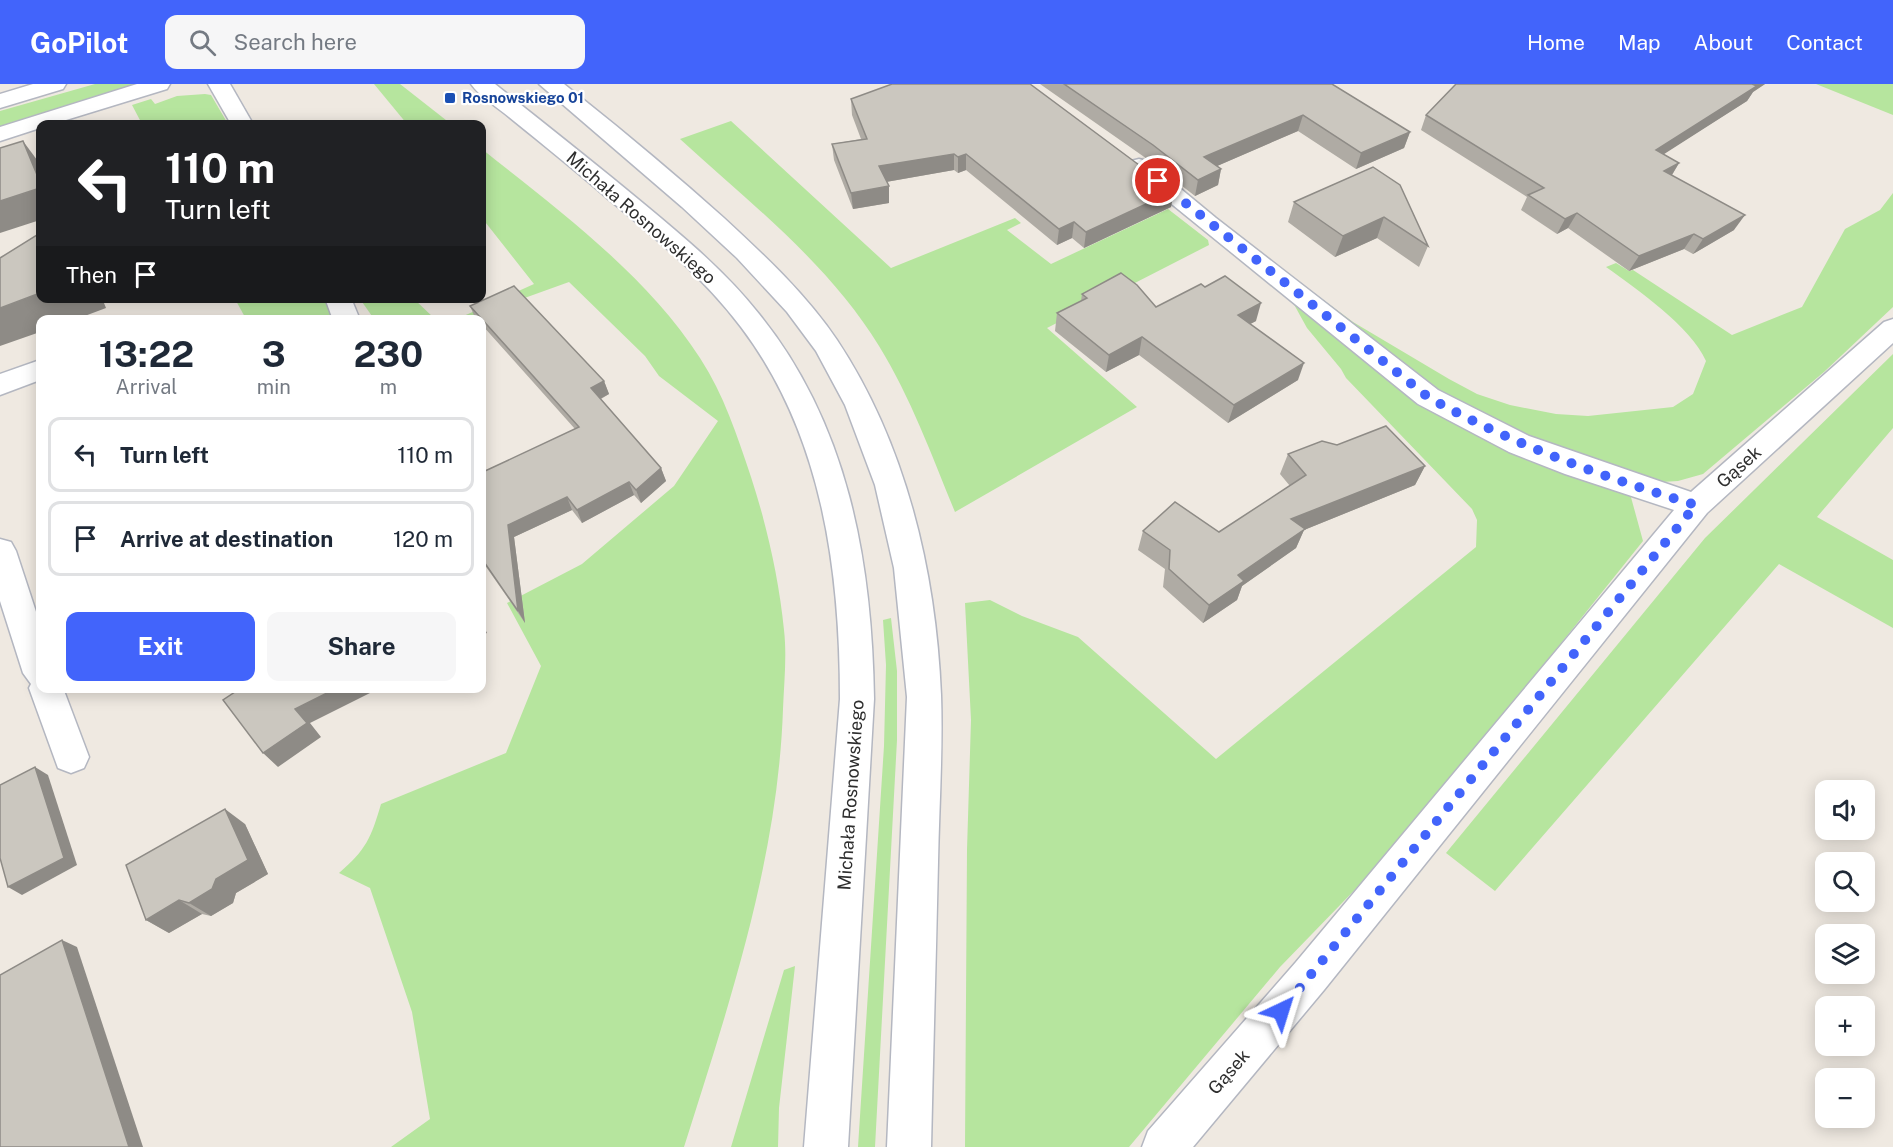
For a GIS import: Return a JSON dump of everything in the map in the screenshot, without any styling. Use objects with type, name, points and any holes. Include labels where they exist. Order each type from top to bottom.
[{"type":"street","points":[[0,101],[55,84]]},
{"type":"street","points":[[45,120],[159,84]]},
{"type":"street","points":[[219,84],[240,120]]},
{"type":"street","name":"Michała Rosnowskiego","points":[[482,84],[702,266],[744,312],[780,364],[809,421],[831,478],[846,534],[854,584],[858,727],[826,1147]]},
{"type":"street","points":[[550,84],[663,176],[773,279],[807,319],[838,365],[863,415],[888,477],[906,539],[921,637],[924,697],[909,1147]]},
{"type":"street","points":[[0,134],[36,123]]},
{"type":"street","points":[[1117,150],[1428,397],[1476,424],[1529,448],[1576,466],[1696,505]]},
{"type":"street","name":"Gąsek","points":[[1164,1147],[1310,976],[1696,505],[1893,328]]},
{"type":"street","points":[[0,385],[36,372]]},
{"type":"street","points":[[0,551],[36,661]]},
{"type":"street","points":[[48,693],[71,757]]},
{"type":"green space","points":[[95,84],[139,84],[0,127],[0,111]]},
{"type":"green space","points":[[374,84],[400,84],[446,120],[404,120]]},
{"type":"green space","points":[[1816,84],[1893,84],[1893,115]]},
{"type":"green space","points":[[211,95],[226,120],[140,120],[132,105],[151,99],[155,104],[177,96]]},
{"type":"green space","points":[[731,121],[891,268],[1015,218],[1021,223],[1007,230],[1051,264],[1168,209],[1208,240],[1209,245],[1047,328],[1137,407],[955,512],[901,386],[859,316],[813,261],[680,139]]},
{"type":"green space","points":[[486,152],[570,220],[627,271],[654,298],[700,358],[723,401],[740,446],[762,514],[776,572],[784,630],[785,660],[779,765],[772,821],[734,986],[684,1147],[391,1147],[430,1119],[412,1012],[370,888],[339,873],[362,850],[374,826],[381,804],[506,753],[541,666],[507,603],[582,564],[674,486],[718,421],[659,376],[645,356],[569,282],[485,315],[466,315],[534,284],[486,223]]},
{"type":"green space","points":[[1893,193],[1893,307],[1824,372],[1703,474],[1678,481],[1646,483],[1471,416],[1258,251],[1353,322],[1477,394],[1510,405],[1556,414],[1588,416],[1673,407],[1693,394],[1706,361],[1699,348],[1676,322],[1606,267],[1616,263],[1629,271],[1633,270],[1732,335],[1802,307],[1845,229],[1880,210]]},
{"type":"green space","points":[[1291,299],[1391,377],[1629,490],[1643,541],[1405,838],[1280,967],[1129,1147],[965,1147],[967,850],[971,720],[965,603],[990,600],[1022,616],[1078,637],[1216,759],[1476,547],[1477,520],[1472,509],[1346,378],[1307,328]]},
{"type":"green space","points":[[237,303],[327,303],[332,315],[244,315]]},
{"type":"green space","points":[[363,303],[418,303],[431,315],[371,315]]},
{"type":"green space","points":[[1893,354],[1893,428],[1817,517],[1893,560],[1893,628],[1779,564],[1495,891],[1446,853],[1705,538]]},
{"type":"green space","points":[[891,618],[897,671],[897,740],[875,1147],[858,1147],[884,746],[886,665],[883,620]]},
{"type":"green space","points":[[795,966],[779,1108],[778,1147],[731,1147],[784,970]]},
{"type":"building","points":[[892,84],[1030,84],[1174,191],[1086,232],[1074,222],[1059,229],[966,154],[958,157],[954,154],[879,166],[889,186],[851,193],[832,144],[867,139],[851,99]]},
{"type":"building","points":[[1064,84],[1332,84],[1410,132],[1361,153],[1303,115],[1204,157],[1221,169],[1198,180],[1153,145]]},
{"type":"building","points":[[1456,84],[1752,84],[1757,86],[1656,150],[1679,163],[1664,171],[1745,215],[1703,239],[1694,234],[1639,256],[1577,213],[1565,219],[1528,195],[1544,188],[1426,115]]},
{"type":"building","points":[[23,141],[36,172],[36,189],[0,201],[0,148]]},
{"type":"building","points":[[1373,167],[1400,185],[1428,246],[1384,217],[1343,236],[1294,202]]},
{"type":"building","points":[[36,236],[36,294],[0,308],[0,258]]},
{"type":"building","points":[[1121,273],[1137,285],[1156,307],[1201,284],[1205,287],[1225,276],[1261,303],[1238,315],[1304,363],[1234,405],[1142,337],[1109,355],[1057,313],[1087,298],[1082,294]]},
{"type":"building","points":[[514,286],[604,381],[591,388],[661,468],[636,490],[629,482],[577,510],[567,497],[508,525],[518,611],[486,565],[486,471],[579,427],[486,324],[486,315],[478,315],[470,306],[486,303],[486,299]]},
{"type":"building","points":[[1386,426],[1425,466],[1291,519],[1305,529],[1238,575],[1244,581],[1209,605],[1169,569],[1170,550],[1143,531],[1175,502],[1219,532],[1306,475],[1288,454],[1322,441],[1337,445]]},
{"type":"building","points":[[234,693],[327,693],[295,709],[307,723],[263,753],[223,700]]},
{"type":"building","points":[[35,767],[64,858],[8,887],[0,858],[0,785]]},
{"type":"building","points":[[225,809],[248,860],[216,879],[212,889],[189,903],[179,900],[146,920],[126,865]]},
{"type":"building","points":[[62,940],[129,1147],[0,1147],[0,975]]},
{"type":"place","name":"Rosnowskiego 01","points":[[450,98]]},
{"type":"route","points":[[1158,181],[1207,223],[1428,397],[1476,424],[1520,444],[1642,489],[1696,505],[1281,1011]]}]
